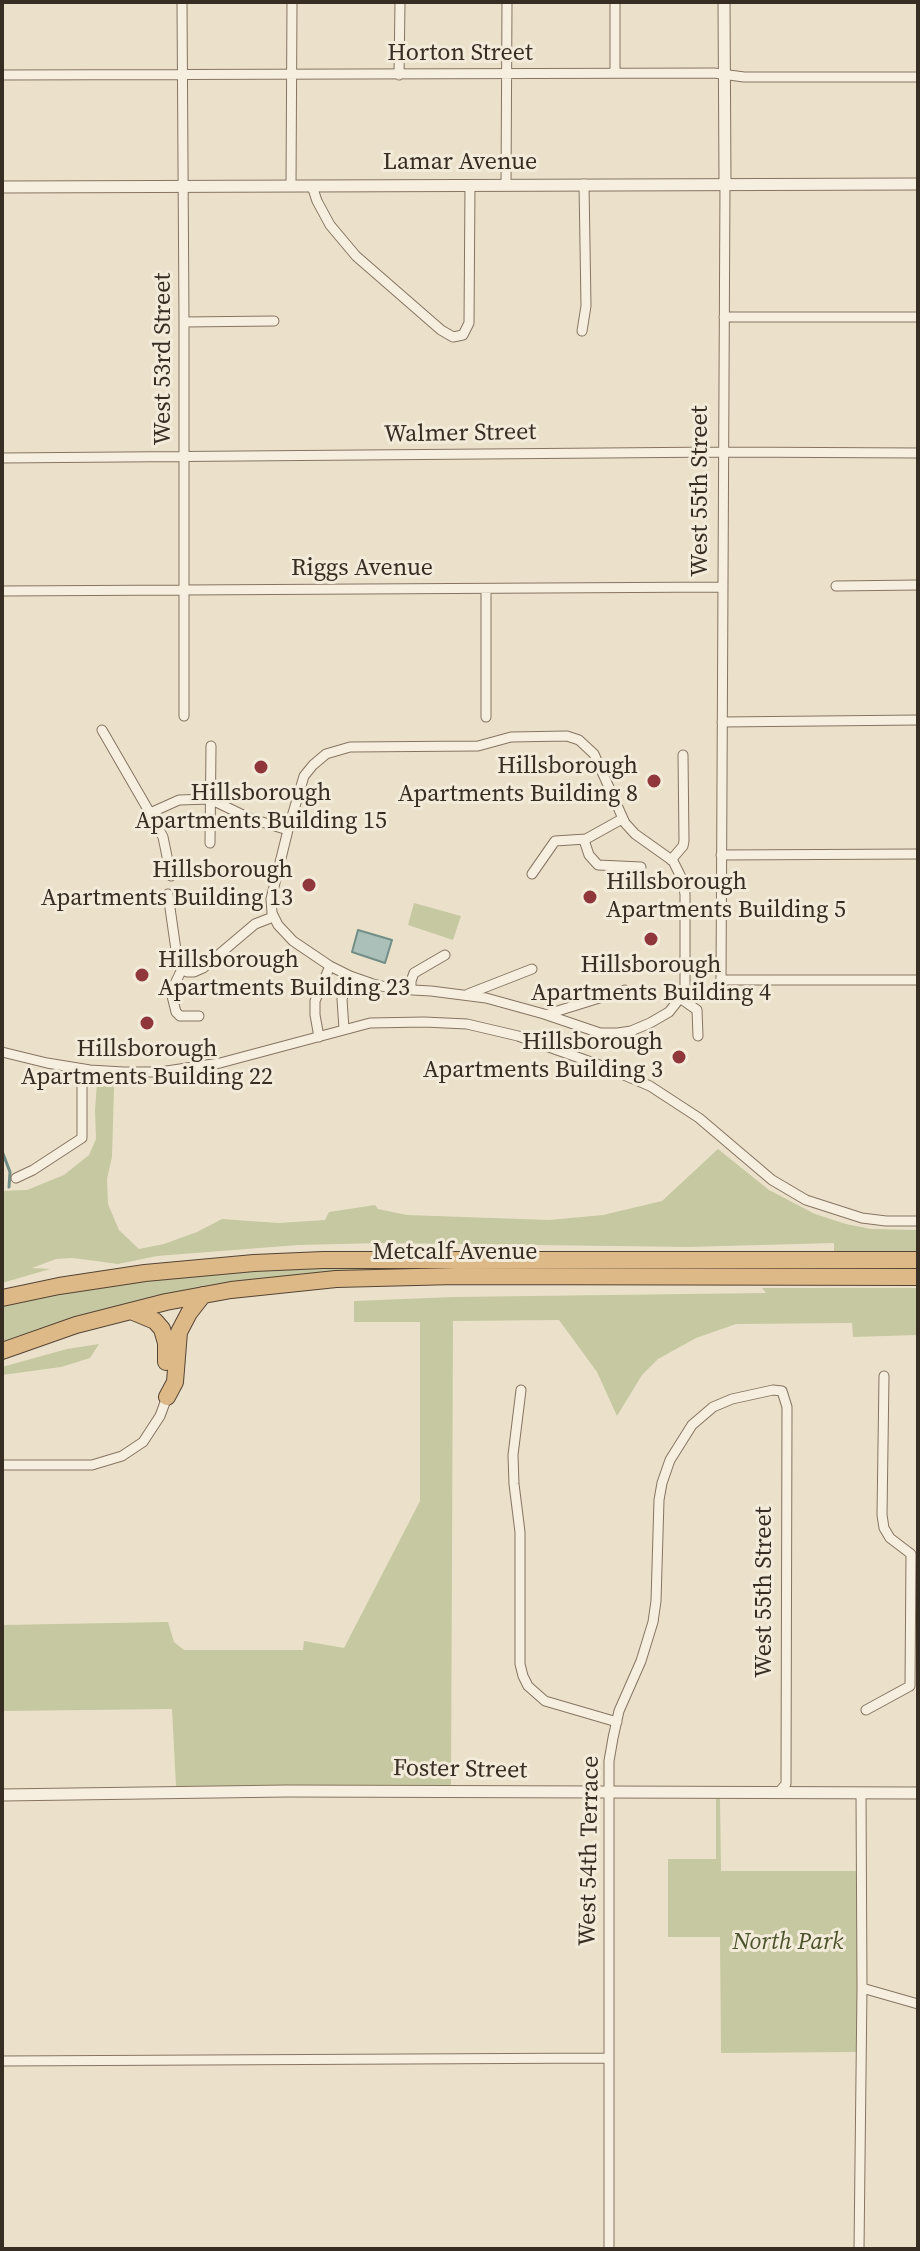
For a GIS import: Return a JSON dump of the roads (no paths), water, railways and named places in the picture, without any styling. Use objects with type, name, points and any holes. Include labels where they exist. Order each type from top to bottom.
[{"type":"highway","name":"Metcalf Avenue","points":[[2,1298],[145,1273],[254,1263],[353,1260],[918,1260]]},
{"type":"highway","name":"Metcalf Avenue","points":[[2,1351],[76,1325],[131,1311],[203,1295],[291,1283],[391,1277],[918,1277]]},
{"type":"highway","points":[[167,1397],[175,1382],[179,1332],[203,1295]]},
{"type":"highway","points":[[131,1311],[155,1321],[165,1336],[167,1397]]},
{"type":"street","name":"West 53rd Street","points":[[182,2],[184,716]]},
{"type":"street","points":[[291,186],[292,2]]},
{"type":"street","points":[[399,75],[400,2]]},
{"type":"street","points":[[506,185],[507,2]]},
{"type":"street","points":[[615,2],[615,73]]},
{"type":"street","name":"West 55th Street","points":[[724,2],[721,980],[918,980]]},
{"type":"street","name":"Horton Street","points":[[2,75],[714,73],[744,77],[918,77]]},
{"type":"street","points":[[582,331],[586,306],[584,184]]},
{"type":"street","name":"Lamar Avenue","points":[[2,187],[918,184]]},
{"type":"street","points":[[312,186],[330,225],[349,249],[435,325],[450,336],[461,336],[469,323],[470,185]]},
{"type":"street","points":[[724,317],[918,317]]},
{"type":"street","points":[[184,322],[274,321]]},
{"type":"street","name":"Walmer Street","points":[[2,458],[918,453]]},
{"type":"street","points":[[836,586],[918,585]]},
{"type":"street","name":"Riggs Avenue","points":[[2,591],[723,587]]},
{"type":"street","points":[[486,589],[486,717]]},
{"type":"street","points":[[722,722],[918,720]]},
{"type":"street","points":[[102,730],[163,837],[171,876]]},
{"type":"street","points":[[511,737],[569,737],[586,745],[596,758],[622,819],[635,834],[671,860],[678,870],[685,894],[685,986],[673,1009],[639,1028],[618,1033],[591,1031],[547,1015],[468,994],[395,989],[350,976],[285,935],[273,917],[271,899],[304,776],[317,761],[345,747],[478,746],[511,737]]},
{"type":"street","points":[[210,843],[211,746]]},
{"type":"street","points":[[671,860],[684,841],[683,755]]},
{"type":"street","points":[[150,813],[179,800],[210,799],[249,818],[288,830]]},
{"type":"street","points":[[532,874],[555,841],[584,840],[622,819]]},
{"type":"street","points":[[584,840],[589,855],[598,865],[641,867]]},
{"type":"street","points":[[721,855],[918,854]]},
{"type":"street","points":[[168,894],[178,964],[190,973],[198,971],[255,924],[273,917]]},
{"type":"street","points":[[411,989],[414,973],[445,955]]},
{"type":"street","points":[[319,1037],[315,1001],[330,966]]},
{"type":"street","points":[[182,969],[171,992],[176,1012],[180,1016],[199,1016]]},
{"type":"street","points":[[468,994],[532,969]]},
{"type":"street","points":[[344,1029],[342,999],[350,976]]},
{"type":"street","points":[[547,1015],[625,990]]},
{"type":"street","points":[[680,998],[697,1010],[698,1036]]},
{"type":"street","points":[[2,1052],[82,1069],[123,1072],[189,1069],[376,1023],[467,1024],[518,1036],[632,1078],[665,1095],[699,1118],[772,1180],[806,1200],[870,1219],[918,1221]]},
{"type":"street","points":[[16,1178],[82,1138],[82,1069]]},
{"type":"street","points":[[866,1710],[914,1686],[915,1554],[890,1538],[882,1515],[884,1376]]},
{"type":"street","points":[[521,1390],[513,1455],[520,1532],[520,1664],[523,1676],[528,1686],[545,1701],[617,1722]]},
{"type":"street","name":"West 54th Terrace","points":[[609,2249],[609,1761],[625,1695],[644,1653],[653,1622],[662,1483],[670,1460],[692,1425],[713,1407],[732,1399],[773,1390],[782,1391]]},
{"type":"street","name":"West 55th Street","points":[[779,1792],[786,1784],[787,1407],[782,1391]]},
{"type":"street","points":[[2,1465],[92,1465],[122,1456],[143,1442],[160,1416],[167,1397]]},
{"type":"street","name":"Foster Street","points":[[2,1795],[287,1791],[918,1793]]},
{"type":"street","points":[[859,2249],[861,1793]]},
{"type":"street","points":[[862,1988],[918,2004]]},
{"type":"street","points":[[2,2061],[608,2058]]},
{"type":"water","points":[[358,930],[392,940],[385,963],[352,952]]},
{"type":"waterway","points":[[2,1151],[10,1172],[9,1187]]},
{"type":"place","name":"Hillsborough Apartments Building 15","points":[[261,767]]},
{"type":"place","name":"Hillsborough Apartments Building 8","points":[[654,781]]},
{"type":"place","name":"Hillsborough Apartments Building 13","points":[[309,885]]},
{"type":"place","name":"Hillsborough Apartments Building 5","points":[[590,897]]},
{"type":"place","name":"Hillsborough Apartments Building 4","points":[[651,939]]},
{"type":"place","name":"Hillsborough Apartments Building 23","points":[[142,975]]},
{"type":"place","name":"Hillsborough Apartments Building 22","points":[[147,1023]]},
{"type":"place","name":"Hillsborough Apartments Building 3","points":[[679,1057]]},
{"type":"park label","name":"North Park","points":[[788,1943]]}]
